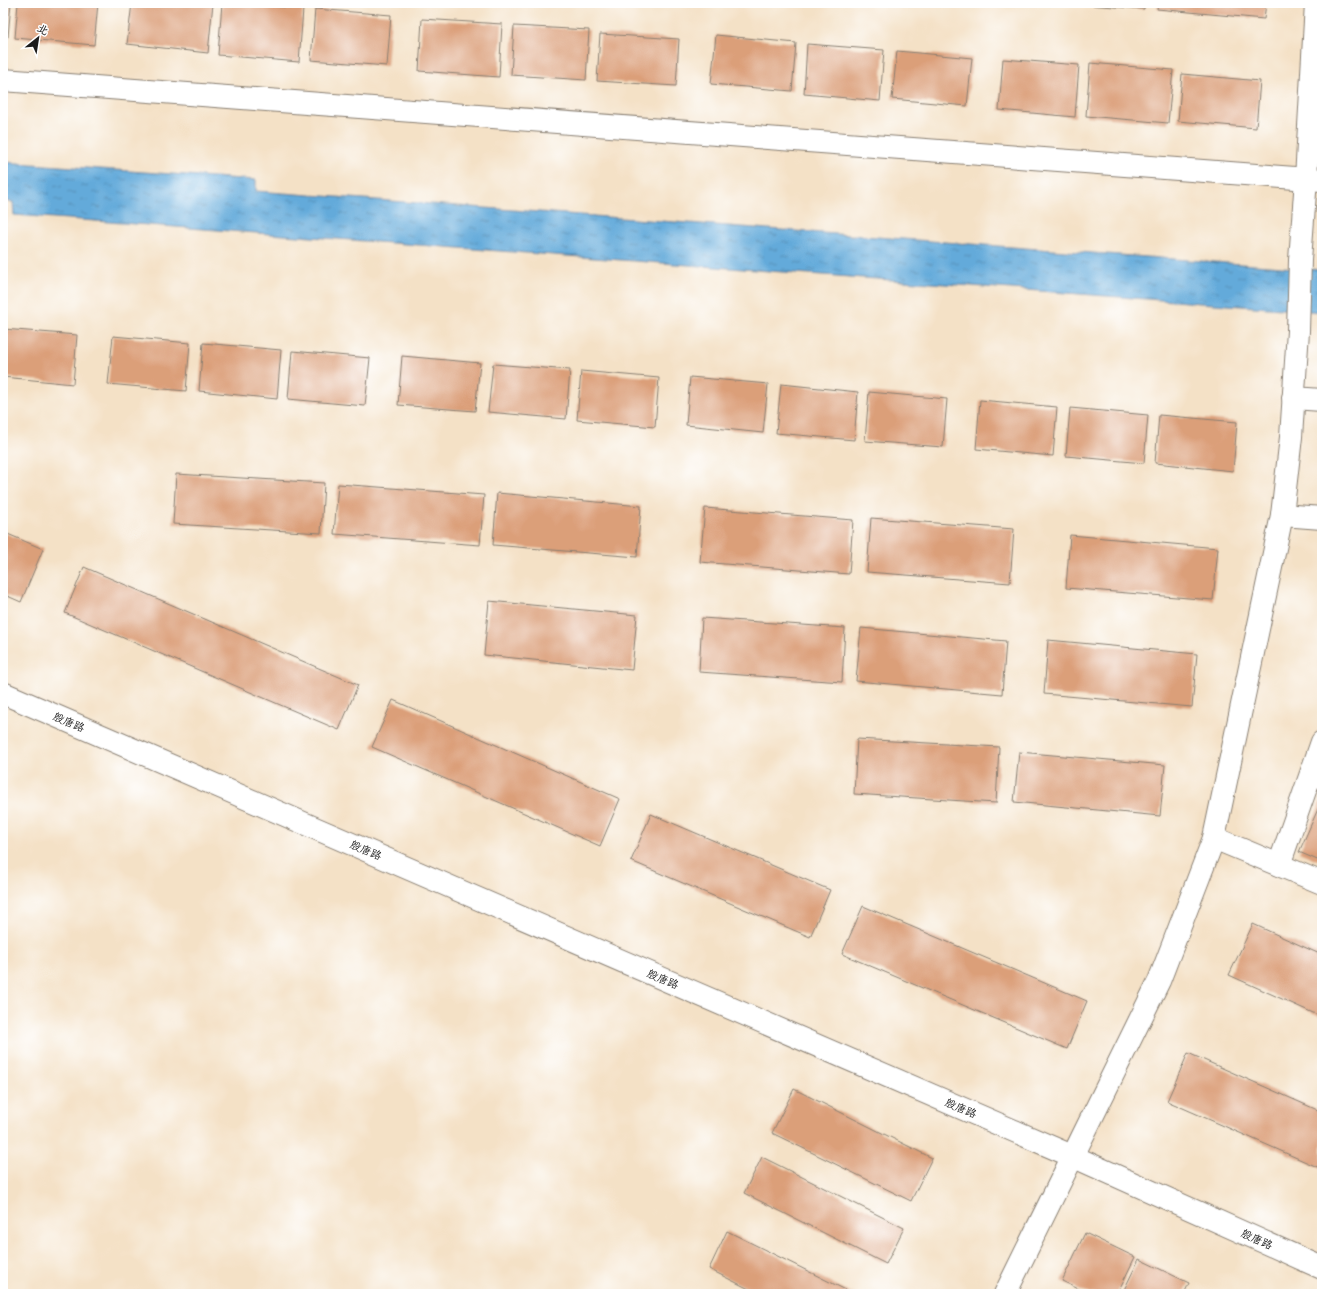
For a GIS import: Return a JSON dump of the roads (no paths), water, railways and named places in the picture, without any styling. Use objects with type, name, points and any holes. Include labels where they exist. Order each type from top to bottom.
[{"type":"street","points":[[1005,1294],[1159,981],[1214,838],[1282,515],[1291,437],[1298,332],[1300,260],[1314,179],[1316,3]]},
{"type":"street","points":[[3,80],[1314,179]]},
{"type":"street","points":[[1293,398],[1322,400]]},
{"type":"street","points":[[1282,515],[1322,518]]},
{"type":"street","name":"殷唐路","points":[[3,693],[1072,1156],[1322,1268]]},
{"type":"street","points":[[1279,865],[1322,742]]},
{"type":"street","points":[[1214,838],[1322,883]]},
{"type":"water","points":[[3,162],[256,180],[256,191],[1322,270],[1322,312],[14,215],[13,202],[3,201]]}]
